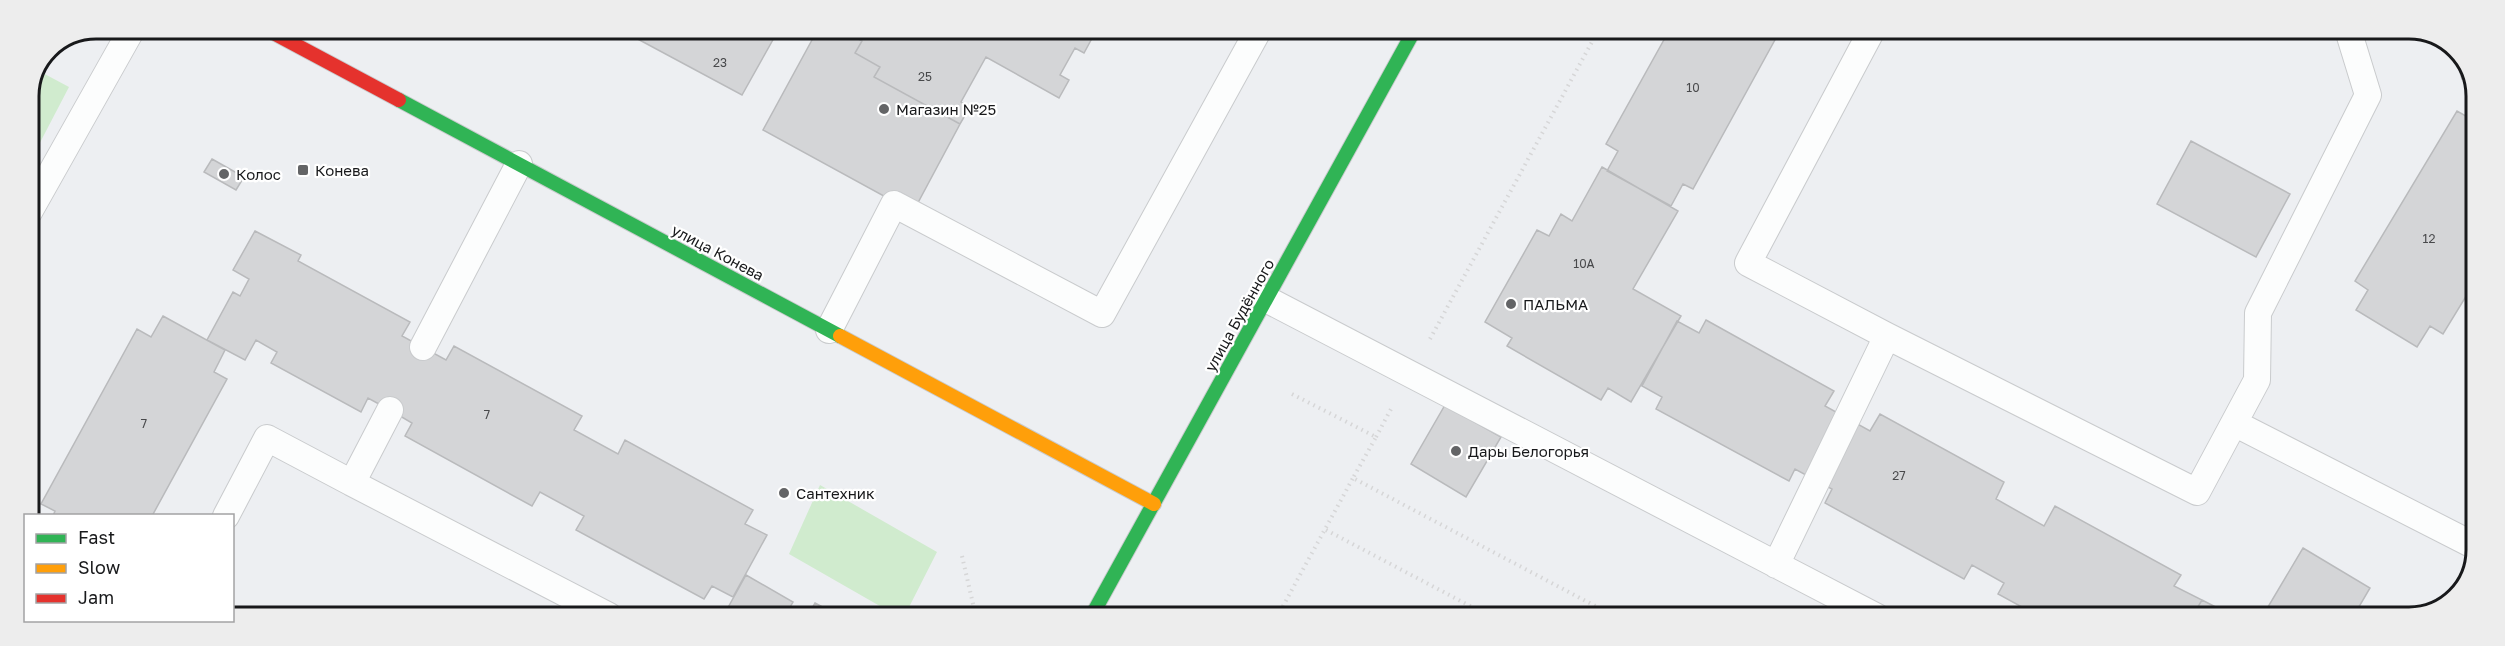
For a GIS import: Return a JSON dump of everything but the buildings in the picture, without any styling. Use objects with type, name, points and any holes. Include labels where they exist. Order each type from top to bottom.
[{"type":"street","name":"улица Конева","points":[[285,39],[1154,504]]},
{"type":"street","name":"улица Будённого","points":[[1097,607],[1406,39]]},
{"type":"lane","points":[[39,194],[126,39]]},
{"type":"lane","points":[[829,330],[894,204],[1101,314],[1253,39]]},
{"type":"lane","points":[[1867,39],[1748,263],[1887,336],[2197,492],[2257,380],[2258,313],[2368,95],[2351,39]]},
{"type":"lane","points":[[423,347],[519,164]]},
{"type":"lane","points":[[1266,299],[1858,607]]},
{"type":"lane","points":[[1776,565],[1887,336]]},
{"type":"lane","points":[[352,483],[390,410]]},
{"type":"lane","points":[[2234,423],[2466,541]]},
{"type":"lane","points":[[227,514],[267,438],[592,607]]},
{"type":"path","points":[[1411,374],[1594,39]]},
{"type":"path","points":[[1283,607],[1376,437],[1292,394]]},
{"type":"path","points":[[1353,478],[1597,607]]},
{"type":"path","points":[[1326,530],[1472,607]]},
{"type":"path","points":[[962,556],[974,607]]},
{"type":"green space","points":[[43,74],[69,87],[39,144],[39,96]]},
{"type":"green space","points":[[820,485],[937,552],[909,607],[882,607],[789,554]]},
{"type":"traffic: fast","points":[[1097,607],[1409,39]]},
{"type":"traffic: fast","points":[[399,100],[840,336]]},
{"type":"traffic: slow","points":[[840,336],[1154,504]]},
{"type":"traffic: jam","points":[[285,39],[399,100]]},
{"type":"place","name":"Магазин №25","points":[[884,109]]},
{"type":"place","name":"Конева","points":[[303,170]]},
{"type":"place","name":"Колос","points":[[224,174]]},
{"type":"place","name":"ПАЛЬМА","points":[[1511,304]]},
{"type":"place","name":"Дары Белогорья","points":[[1456,451]]},
{"type":"place","name":"Сантехник","points":[[784,493]]}]
